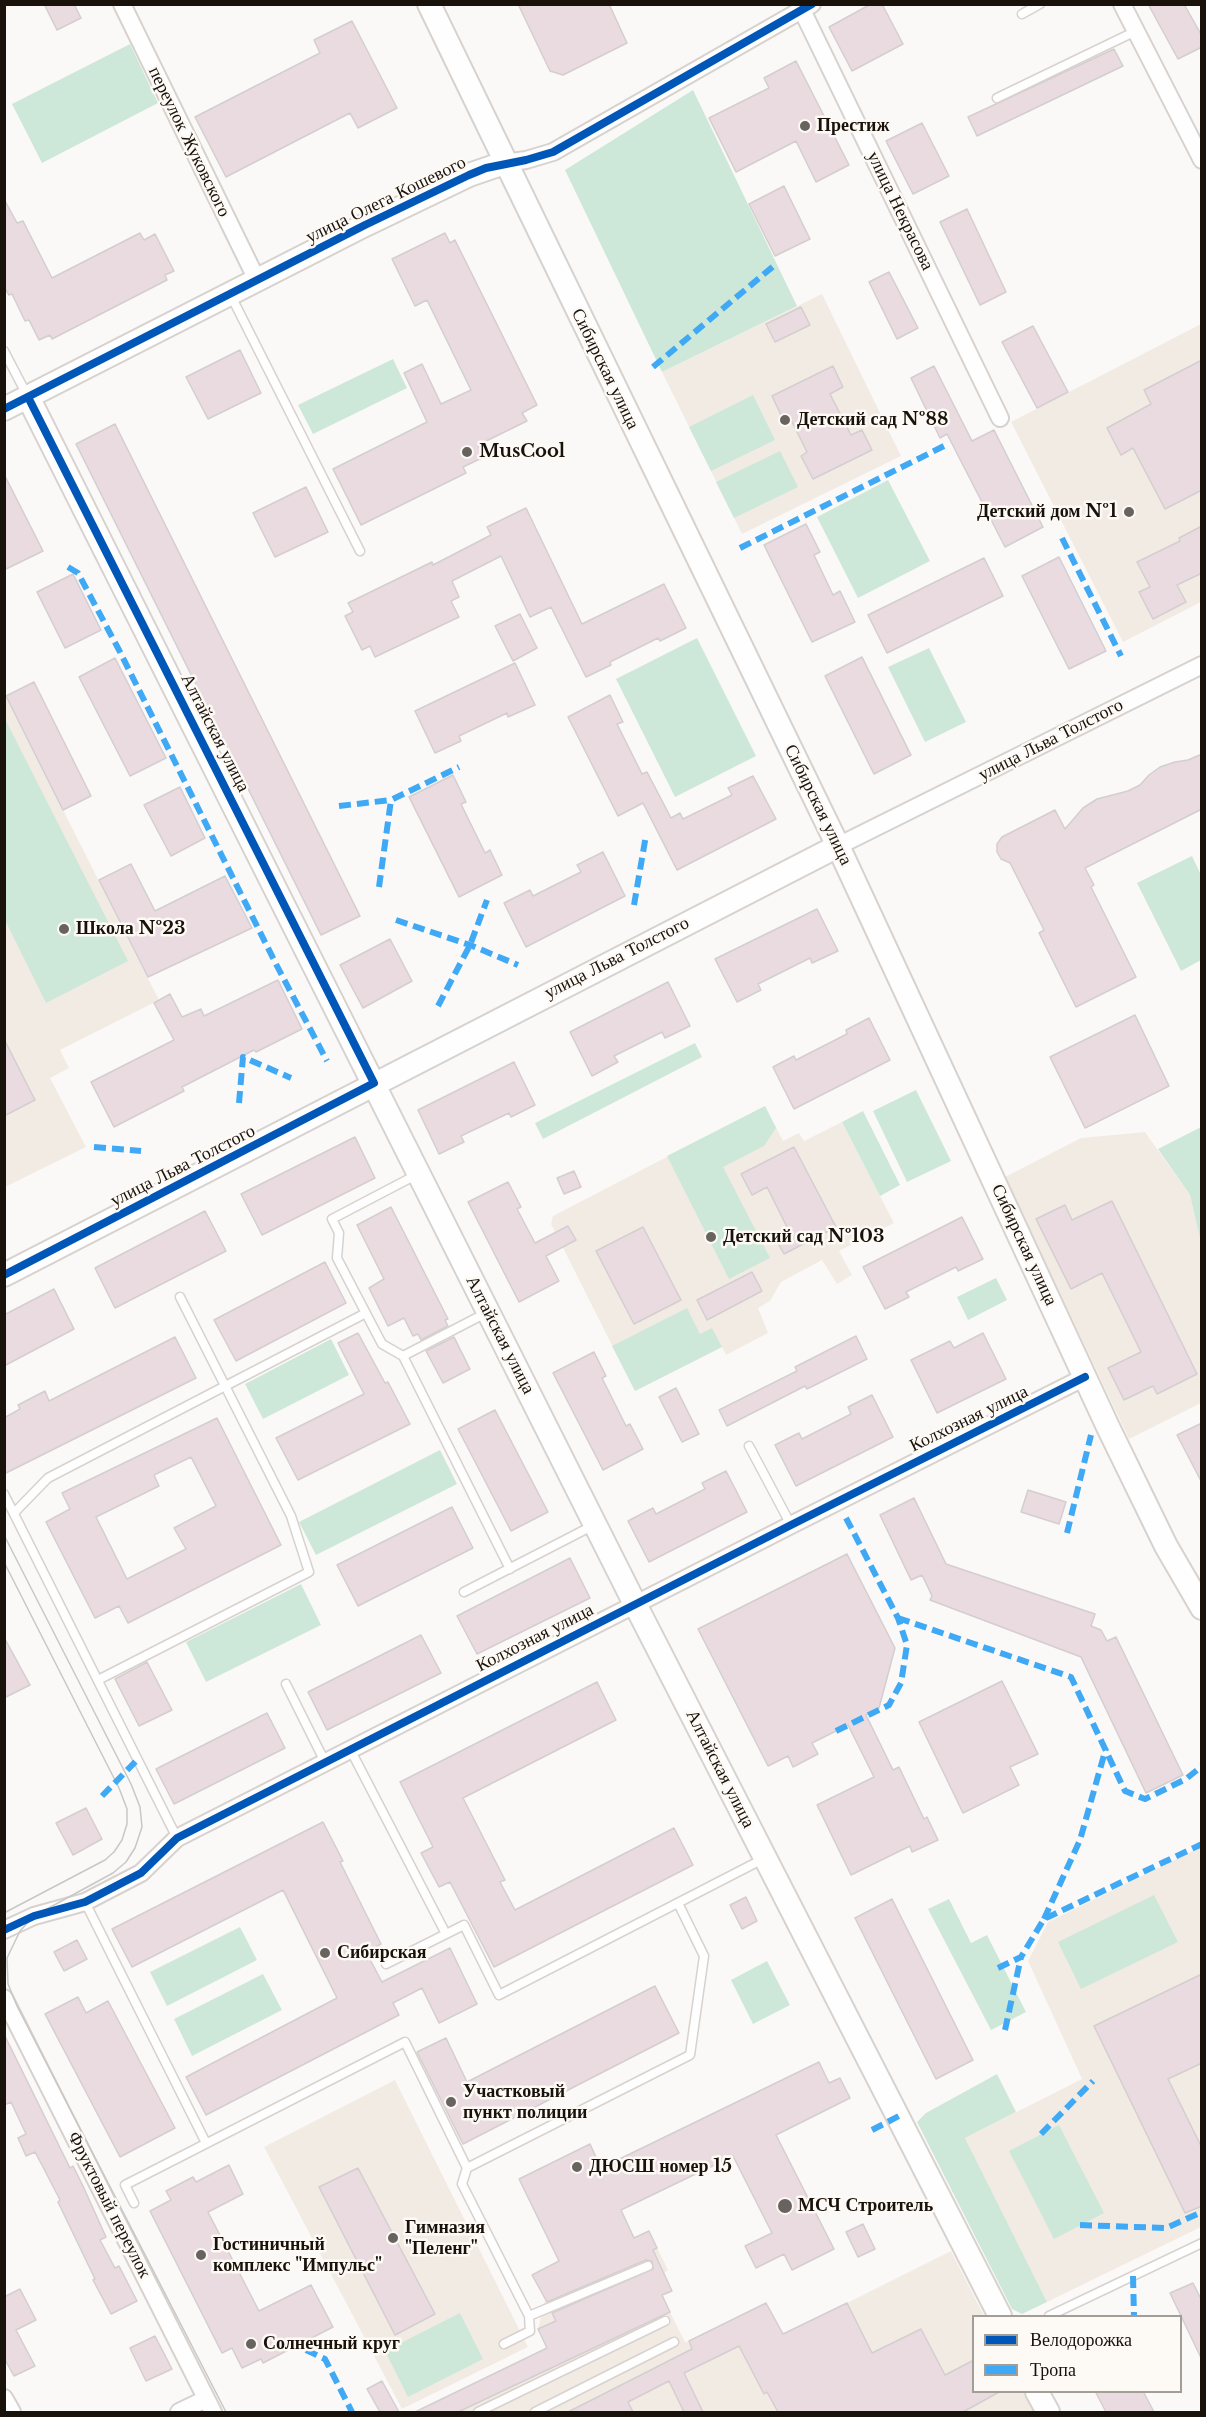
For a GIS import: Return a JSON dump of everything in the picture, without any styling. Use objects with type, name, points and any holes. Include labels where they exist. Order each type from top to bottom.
[{"type":"main road","name":"Сибирская улица","points":[[429,4],[504,163],[838,846],[1166,1546],[1202,1608]]},
{"type":"main road","name":"улица Олега Кошевого","points":[[4,409],[458,180],[504,163]]},
{"type":"main road","name":"Алтайская улица","points":[[28,397],[635,1604],[999,2315]]},
{"type":"main road","name":"улица Льва Толстого","points":[[4,1275],[838,846]]},
{"type":"main road","points":[[1038,2393],[1048,2412]]},
{"type":"street","name":"переулок Жуковского","points":[[122,4],[257,280]]},
{"type":"street","points":[[1122,4],[1202,160]]},
{"type":"street","name":"улица Олега Кошевого","points":[[504,163],[526,160],[553,152],[804,6]]},
{"type":"street","name":"улица Некрасова","points":[[804,6],[1000,418]]},
{"type":"street","name":"улица Льва Толстого","points":[[838,846],[1202,665]]},
{"type":"street","name":"Колхозная улица","points":[[4,1930],[34,1916],[85,1902],[141,1873],[177,1838],[1085,1377]]},
{"type":"street","name":"Фруктовый переулок","points":[[4,1998],[210,2406]]},
{"type":"street","points":[[4,2398],[12,2412]]},
{"type":"street","points":[[179,2412],[210,2406]]},
{"type":"lane","points":[[1022,14],[1040,4]]},
{"type":"lane","points":[[997,98],[1136,31]]},
{"type":"lane","points":[[230,294],[360,551]]},
{"type":"lane","name":"Алтайская улица","points":[[4,351],[28,397]]},
{"type":"lane","points":[[420,1174],[332,1219],[339,1233],[337,1258],[382,1344],[403,1356],[510,1569]]},
{"type":"lane","points":[[98,1680],[309,1572],[291,1516],[180,1297]]},
{"type":"lane","points":[[403,1356],[488,1312]]},
{"type":"lane","points":[[14,1514],[48,1479],[366,1313]]},
{"type":"lane","points":[[749,1446],[791,1525]]},
{"type":"lane","points":[[4,1494],[177,1838]]},
{"type":"lane","points":[[464,1592],[595,1525]]},
{"type":"lane","points":[[286,1684],[325,1762]]},
{"type":"lane","points":[[351,1749],[446,1934]]},
{"type":"lane","points":[[386,1964],[464,1925],[499,1995],[766,1858]]},
{"type":"lane","points":[[85,1902],[206,2143]]},
{"type":"lane","points":[[467,2169],[690,2055],[704,1956],[678,1903]]},
{"type":"lane","points":[[134,2203],[125,2185],[405,2042],[467,2169],[462,2184],[529,2316],[530,2331],[504,2344]]},
{"type":"lane","points":[[1052,2315],[1202,2242]]},
{"type":"lane","points":[[529,2316],[648,2266]]},
{"type":"lane","points":[[478,2412],[665,2320]]},
{"type":"lane","points":[[535,2412],[674,2342]]},
{"type":"shaded area","name":"Детский сад №88","points":[[822,294],[901,456],[742,534],[662,372]]},
{"type":"shaded area","name":"Детский дом №1","points":[[1201,324],[1201,602],[1123,642],[1011,422]]},
{"type":"shaded area","name":"Школа №23","points":[[4,693],[159,1000],[60,1050],[69,1068],[50,1078],[86,1147],[5,1187]]},
{"type":"shaded area","name":"Детский сад №103","points":[[765,1106],[783,1141],[799,1133],[804,1141],[842,1122],[894,1223],[839,1251],[852,1275],[837,1284],[822,1260],[781,1282],[770,1301],[758,1308],[768,1333],[726,1355],[722,1347],[635,1391],[551,1224],[553,1216]]},
{"type":"shaded area","points":[[1145,1132],[1190,1195],[1201,1243],[1201,1403],[1129,1439],[1005,1177],[1081,1138]]},
{"type":"shaded area","points":[[1201,1847],[1201,2227],[1047,2302],[965,2138],[1082,2079],[1028,1961],[1048,1922]]},
{"type":"shaded area","name":"Гимназия \"Пеленг\"","points":[[395,2080],[528,2347],[402,2409],[264,2147]]},
{"type":"shaded area","points":[[631,2231],[635,2238],[649,2231],[668,2270],[664,2273],[672,2291],[662,2296],[685,2342],[689,2341],[701,2365],[761,2334],[767,2343],[951,2251],[983,2315],[972,2315],[972,2393],[1024,2393],[1034,2412],[415,2412],[546,2348],[538,2329],[545,2300],[532,2275],[559,2261],[561,2265]]},
{"type":"green space","points":[[130,44],[158,103],[42,163],[12,104]]},
{"type":"green space","points":[[693,90],[797,306],[662,372],[565,170]]},
{"type":"green space","points":[[393,359],[407,388],[313,434],[298,405]]},
{"type":"green space","points":[[753,395],[775,440],[711,471],[689,427]]},
{"type":"green space","points":[[780,451],[798,487],[734,518],[716,482]]},
{"type":"green space","points":[[888,480],[930,561],[858,598],[817,517]]},
{"type":"green space","points":[[697,638],[756,756],[675,797],[616,679]]},
{"type":"green space","points":[[929,648],[966,722],[925,742],[888,667]]},
{"type":"green space","points":[[4,717],[128,961],[46,1003],[5,920]]},
{"type":"green space","points":[[1192,856],[1201,875],[1201,960],[1181,971],[1137,883]]},
{"type":"green space","points":[[695,1043],[702,1057],[543,1139],[535,1123]]},
{"type":"green space","points":[[916,1090],[951,1161],[907,1182],[873,1111]]},
{"type":"green space","points":[[765,1106],[776,1128],[764,1146],[723,1167],[770,1258],[729,1279],[667,1156]]},
{"type":"green space","points":[[863,1111],[900,1185],[880,1196],[842,1122]]},
{"type":"green space","points":[[1201,1127],[1201,1243],[1190,1195],[1158,1149]]},
{"type":"green space","points":[[996,1278],[1007,1300],[968,1320],[957,1297]]},
{"type":"green space","points":[[687,1308],[700,1334],[712,1328],[722,1347],[635,1391],[612,1346]]},
{"type":"green space","points":[[331,1339],[349,1375],[263,1419],[245,1384]]},
{"type":"green space","points":[[440,1450],[457,1484],[316,1555],[299,1522]]},
{"type":"green space","points":[[301,1584],[321,1625],[206,1682],[186,1642]]},
{"type":"green space","points":[[1154,1895],[1178,1942],[1081,1989],[1058,1942]]},
{"type":"green space","points":[[949,1899],[971,1943],[987,1935],[1026,2012],[991,2030],[928,1909]]},
{"type":"green space","points":[[240,1927],[257,1960],[167,2006],[150,1972]]},
{"type":"green space","points":[[767,1961],[790,2005],[753,2024],[731,1980]]},
{"type":"green space","points":[[263,1974],[282,2010],[192,2056],[174,2019]]},
{"type":"green space","points":[[997,2074],[1016,2112],[965,2138],[1047,2302],[1022,2314],[1012,2309],[917,2122],[926,2113]]},
{"type":"green space","points":[[1059,2125],[1104,2213],[1054,2239],[1009,2151]]},
{"type":"green space","points":[[460,2313],[483,2359],[408,2397],[385,2351]]},
{"type":"building","points":[[44,4],[74,4],[81,18],[57,30]]},
{"type":"building","points":[[518,4],[609,4],[627,43],[563,75],[550,71]]},
{"type":"building","points":[[871,4],[882,4],[903,44],[852,71],[829,27]]},
{"type":"building","points":[[1148,4],[1184,4],[1202,36],[1202,47],[1178,59]]},
{"type":"building","points":[[352,21],[397,108],[358,128],[350,113],[226,177],[195,117],[320,53],[314,40]]},
{"type":"building","points":[[1114,49],[1123,66],[977,136],[968,117]]},
{"type":"building","points":[[796,61],[849,165],[816,182],[796,141],[736,172],[709,118],[769,88],[764,78]]},
{"type":"building","points":[[922,123],[949,176],[913,194],[886,141]]},
{"type":"building","points":[[784,186],[810,239],[775,256],[749,204]]},
{"type":"building","points":[[4,199],[17,223],[23,221],[52,278],[140,233],[144,240],[155,234],[174,271],[165,275],[167,280],[52,339],[50,335],[39,340],[29,320],[25,321],[12,294],[9,295],[4,287]]},
{"type":"building","points":[[967,209],[1006,292],[980,305],[940,222]]},
{"type":"building","points":[[445,233],[450,243],[455,240],[537,405],[522,413],[527,421],[478,445],[484,457],[463,467],[466,473],[361,525],[333,469],[427,422],[404,373],[422,364],[441,404],[471,390],[427,300],[415,306],[392,259]]},
{"type":"building","points":[[889,272],[918,328],[897,339],[869,282]]},
{"type":"building","points":[[801,307],[810,325],[775,342],[766,324]]},
{"type":"building","points":[[1033,326],[1068,392],[1037,408],[1002,342]]},
{"type":"building","points":[[240,350],[261,393],[208,419],[186,377]]},
{"type":"building","points":[[1202,360],[1202,490],[1165,509],[1133,448],[1121,455],[1107,428],[1151,404],[1144,390]]},
{"type":"building","points":[[833,366],[843,387],[830,394],[851,435],[862,430],[872,450],[813,479],[801,456],[807,452],[788,414],[782,417],[772,396]]},
{"type":"building","points":[[934,366],[972,441],[994,430],[1043,527],[1005,547],[947,434],[940,438],[911,378]]},
{"type":"building","points":[[115,424],[360,916],[321,935],[76,444]]},
{"type":"building","points":[[4,474],[43,551],[4,570]]},
{"type":"building","points":[[306,487],[328,532],[275,557],[253,513]]},
{"type":"building","points":[[526,508],[582,624],[664,584],[686,628],[660,641],[658,638],[586,677],[551,607],[530,617],[501,556],[452,581],[459,597],[451,601],[459,617],[375,657],[370,646],[362,650],[345,616],[353,612],[348,603],[432,562],[433,565],[491,535],[487,527]]},
{"type":"building","points":[[806,524],[820,552],[814,555],[833,595],[840,591],[855,622],[812,642],[764,545]]},
{"type":"building","points":[[1202,526],[1202,573],[1177,585],[1186,602],[1153,619],[1139,592],[1150,587],[1137,562],[1180,541],[1179,538]]},
{"type":"building","points":[[1059,557],[1106,651],[1069,669],[1022,576]]},
{"type":"building","points":[[984,558],[1003,596],[887,653],[868,615]]},
{"type":"building","points":[[73,574],[101,630],[65,648],[37,592]]},
{"type":"building","points":[[520,614],[537,648],[513,661],[495,626]]},
{"type":"building","points":[[862,657],[911,755],[874,774],[825,676]]},
{"type":"building","points":[[115,658],[166,758],[130,776],[79,677]]},
{"type":"building","points":[[515,663],[535,705],[508,717],[507,713],[459,736],[461,741],[435,753],[415,711]]},
{"type":"building","points":[[34,682],[91,796],[63,810],[6,696]]},
{"type":"building","points":[[610,695],[623,722],[617,724],[642,774],[647,772],[671,818],[680,813],[683,819],[732,795],[728,788],[753,776],[776,819],[677,870],[643,803],[618,816],[568,717]]},
{"type":"building","points":[[1202,754],[1202,809],[1085,868],[1094,885],[1091,887],[1136,977],[1076,1007],[1039,933],[1044,930],[1010,863],[1001,859],[997,852],[997,844],[1002,837],[1055,810],[1065,829],[1083,808],[1097,799],[1128,791],[1140,785],[1160,767]]},
{"type":"building","points":[[453,775],[466,802],[461,804],[485,853],[490,850],[502,875],[459,897],[409,797]]},
{"type":"building","points":[[180,787],[205,838],[171,856],[144,805]]},
{"type":"building","points":[[603,852],[625,896],[526,947],[504,903],[530,890],[533,896],[581,872],[577,865]]},
{"type":"building","points":[[131,864],[155,911],[225,876],[252,928],[148,977],[99,880]]},
{"type":"building","points":[[817,909],[838,951],[812,963],[810,958],[758,984],[761,990],[737,1002],[715,959]]},
{"type":"building","points":[[390,939],[412,981],[363,1008],[340,965]]},
{"type":"building","points":[[278,980],[302,1029],[256,1052],[254,1050],[182,1087],[184,1091],[114,1127],[91,1082],[174,1040],[154,1003],[170,994],[182,1017],[201,1009],[204,1016]]},
{"type":"building","points":[[668,982],[690,1026],[665,1038],[662,1032],[614,1056],[618,1062],[592,1076],[570,1032]]},
{"type":"building","points":[[1135,1015],[1169,1086],[1085,1128],[1050,1057]]},
{"type":"building","points":[[869,1018],[890,1060],[794,1109],[773,1067],[794,1056],[796,1060],[847,1034],[846,1030]]},
{"type":"building","points":[[4,1039],[35,1100],[4,1116]]},
{"type":"building","points":[[514,1062],[535,1105],[511,1117],[509,1113],[461,1136],[464,1142],[439,1154],[418,1110]]},
{"type":"building","points":[[355,1137],[375,1178],[262,1235],[241,1194]]},
{"type":"building","points":[[794,1147],[836,1227],[784,1254],[774,1236],[788,1229],[767,1187],[752,1195],[741,1174]]},
{"type":"building","points":[[574,1171],[581,1187],[564,1194],[557,1178]]},
{"type":"building","points":[[508,1182],[521,1207],[517,1209],[535,1243],[568,1226],[576,1240],[546,1256],[559,1281],[519,1302],[468,1202]]},
{"type":"building","points":[[1112,1201],[1197,1374],[1157,1394],[1153,1386],[1124,1400],[1108,1368],[1141,1352],[1102,1273],[1071,1289],[1036,1219],[1065,1205],[1072,1220]]},
{"type":"building","points":[[391,1207],[448,1319],[445,1320],[448,1326],[421,1340],[418,1334],[413,1336],[404,1318],[388,1326],[369,1288],[384,1279],[357,1225]]},
{"type":"building","points":[[205,1211],[226,1251],[115,1308],[95,1268]]},
{"type":"building","points":[[962,1217],[983,1259],[958,1271],[956,1267],[906,1292],[909,1297],[885,1309],[863,1267]]},
{"type":"building","points":[[643,1227],[681,1300],[634,1324],[596,1251]]},
{"type":"building","points":[[325,1262],[346,1303],[236,1361],[214,1320]]},
{"type":"building","points":[[752,1272],[762,1291],[707,1320],[697,1300]]},
{"type":"building","points":[[54,1289],[74,1329],[4,1366],[4,1315]]},
{"type":"building","points":[[358,1333],[410,1424],[298,1480],[276,1438],[364,1394],[338,1343]]},
{"type":"building","points":[[983,1333],[1006,1379],[937,1413],[911,1360],[950,1341],[954,1348]]},
{"type":"building","points":[[856,1336],[867,1359],[807,1389],[805,1386],[727,1426],[719,1410],[797,1371],[795,1367]]},
{"type":"building","points":[[175,1337],[196,1378],[4,1474],[4,1418],[20,1409],[18,1405],[45,1391],[49,1401]]},
{"type":"building","points":[[454,1337],[470,1369],[443,1383],[426,1351]]},
{"type":"building","points":[[594,1352],[606,1376],[602,1378],[626,1426],[630,1424],[643,1449],[603,1470],[553,1373]]},
{"type":"building","points":[[676,1388],[699,1434],[682,1442],[659,1397]]},
{"type":"building","points":[[872,1395],[893,1437],[796,1486],[775,1445],[799,1433],[802,1439],[851,1414],[848,1407]]},
{"type":"building","points":[[495,1410],[548,1512],[511,1531],[458,1429]]},
{"type":"building","points":[[217,1418],[281,1545],[128,1623],[119,1606],[95,1618],[46,1522],[70,1509],[62,1493]],"holes":[[[191,1457],[216,1506],[174,1528],[186,1549],[127,1579],[96,1517],[159,1486],[154,1475]]]},
{"type":"building","points":[[1202,1423],[1202,1483],[1177,1435]]},
{"type":"building","points":[[726,1471],[747,1512],[649,1562],[628,1521],[653,1508],[656,1514],[705,1489],[702,1483]]},
{"type":"building","points":[[1028,1490],[1066,1502],[1059,1524],[1021,1512]]},
{"type":"building","points":[[914,1498],[946,1564],[1095,1614],[1091,1626],[1101,1630],[1107,1641],[1116,1637],[1183,1775],[1146,1793],[1081,1657],[930,1600],[932,1596],[922,1575],[911,1580],[880,1515]]},
{"type":"building","points":[[452,1507],[473,1548],[358,1606],[337,1565]]},
{"type":"building","points":[[847,1554],[895,1648],[879,1708],[866,1715],[893,1770],[899,1767],[924,1819],[927,1817],[938,1840],[912,1852],[910,1846],[851,1875],[817,1805],[874,1777],[848,1725],[812,1743],[818,1754],[793,1767],[788,1756],[768,1766],[698,1629]]},
{"type":"building","points":[[570,1558],[590,1598],[477,1654],[457,1616]]},
{"type":"building","points":[[421,1635],[441,1673],[327,1730],[308,1692]]},
{"type":"building","points":[[4,1637],[30,1685],[4,1698]]},
{"type":"building","points":[[147,1662],[172,1710],[139,1726],[115,1679]]},
{"type":"building","points":[[1002,1681],[1038,1754],[1010,1767],[1019,1785],[963,1813],[919,1722]]},
{"type":"building","points":[[597,1682],[616,1720],[463,1798],[505,1880],[500,1882],[515,1910],[674,1828],[693,1865],[494,1967],[450,1882],[439,1887],[421,1853],[433,1847],[400,1782]]},
{"type":"building","points":[[267,1713],[285,1748],[174,1804],[156,1769]]},
{"type":"building","points":[[86,1808],[102,1839],[73,1855],[56,1823]]},
{"type":"building","points":[[323,1822],[343,1861],[340,1862],[381,1944],[366,1952],[382,1982],[450,1948],[477,2004],[439,2023],[422,1988],[393,2003],[399,2015],[206,2115],[186,2077],[337,1998],[283,1890],[132,1967],[112,1929]]},
{"type":"building","points":[[746,1897],[757,1921],[742,1929],[730,1905]]},
{"type":"building","points":[[892,1899],[973,2060],[936,2079],[855,1918]]},
{"type":"building","points":[[77,1940],[87,1959],[64,1971],[54,1952]]},
{"type":"building","points":[[1202,1974],[1202,2063],[1168,2079],[1202,2148],[1202,2206],[1185,2213],[1094,2026]]},
{"type":"building","points":[[655,1986],[679,2033],[463,2144],[417,2052],[446,2038],[467,2082]]},
{"type":"building","points":[[78,1997],[86,2013],[108,2001],[175,2128],[120,2157],[45,2014]]},
{"type":"building","points":[[4,2034],[70,2168],[73,2166],[83,2186],[106,2237],[100,2240],[115,2268],[119,2266],[137,2301],[111,2314],[58,2202],[60,2200],[35,2152],[26,2156],[18,2138],[26,2134],[11,2102],[4,2105]]},
{"type":"building","points":[[819,2062],[829,2083],[840,2078],[850,2098],[776,2135],[834,2249],[792,2270],[784,2254],[756,2268],[745,2246],[772,2233],[733,2156],[621,2210],[634,2238],[649,2231],[657,2248],[653,2250],[672,2291],[662,2295],[670,2312],[458,2412],[415,2412],[547,2348],[538,2329],[556,2321],[552,2313],[653,2269],[652,2261],[646,2260],[547,2302],[532,2275],[559,2261],[519,2179],[590,2144],[601,2168]]},
{"type":"building","name":"Гостиничный комплекс \"Импульс\"","points":[[229,2165],[243,2194],[208,2212],[259,2311],[311,2285],[333,2327],[263,2363],[261,2359],[242,2368],[232,2348],[222,2353],[150,2211],[171,2200],[166,2191],[193,2177],[196,2182]]},
{"type":"building","points":[[358,2168],[435,2314],[395,2335],[319,2187]]},
{"type":"building","points":[[863,2224],[875,2249],[858,2257],[846,2232]]},
{"type":"building","points":[[1193,2283],[1202,2301],[1202,2360],[1182,2315],[1170,2293]]},
{"type":"building","points":[[20,2289],[36,2320],[16,2330],[35,2366],[14,2376],[4,2358],[4,2297]]},
{"type":"building","points":[[766,2303],[783,2334],[847,2303],[872,2353],[921,2329],[945,2375],[972,2361],[972,2393],[997,2393],[963,2412],[778,2412],[767,2392],[764,2394],[739,2346],[684,2373],[703,2412],[684,2412],[669,2381],[628,2402],[633,2412],[568,2412],[692,2349],[689,2341]]},
{"type":"building","points":[[155,2336],[172,2369],[146,2381],[130,2348]]},
{"type":"building","points":[[382,2381],[399,2412],[380,2412],[367,2389]]},
{"type":"building","points":[[1096,2393],[1144,2393],[1154,2412],[1106,2412]]},
{"type":"tram line","points":[[4,1535],[131,1784],[140,1807],[142,1827],[135,1848],[126,1862],[113,1873],[34,1916],[20,1931],[7,1958],[8,1984],[17,2006],[226,2412]]},
{"type":"tram line","points":[[4,1562],[119,1788],[127,1809],[127,1824],[122,1840],[105,1860],[4,1913]]},
{"type":"marked path","points":[[653,367],[776,264]]},
{"type":"marked path","points":[[740,548],[946,445]]},
{"type":"marked path","points":[[1062,538],[1121,656]]},
{"type":"marked path","points":[[68,567],[78,573],[119,650],[327,1061]]},
{"type":"marked path","points":[[379,887],[391,800],[459,767]]},
{"type":"marked path","points":[[339,806],[391,800]]},
{"type":"marked path","points":[[634,905],[646,835]]},
{"type":"marked path","points":[[438,1006],[470,945],[487,900]]},
{"type":"marked path","points":[[396,920],[470,945],[518,965]]},
{"type":"marked path","points":[[239,1103],[243,1057],[291,1078]]},
{"type":"marked path","points":[[94,1147],[141,1151]]},
{"type":"marked path","points":[[1067,1533],[1091,1435]]},
{"type":"marked path","points":[[836,1731],[889,1705],[901,1683],[907,1645],[898,1618],[846,1518]]},
{"type":"marked path","points":[[898,1618],[1071,1677],[1125,1791],[1145,1799],[1186,1779],[1202,1766]]},
{"type":"marked path","points":[[1044,1919],[1080,1840],[1106,1748]]},
{"type":"marked path","points":[[102,1796],[138,1759]]},
{"type":"marked path","points":[[998,1968],[1021,1957],[1044,1919],[1202,1844]]},
{"type":"marked path","points":[[1005,2030],[1021,1957]]},
{"type":"marked path","points":[[1041,2134],[1093,2081]]},
{"type":"marked path","points":[[872,2130],[899,2116]]},
{"type":"marked path","points":[[1080,2225],[1166,2228],[1202,2212]]},
{"type":"marked path","points":[[1133,2276],[1134,2315]]},
{"type":"marked path","points":[[306,2350],[325,2359],[352,2412]]},
{"type":"cycle path","points":[[4,409],[365,225],[469,175],[486,168],[553,152],[812,4]]},
{"type":"cycle path","points":[[4,1275],[374,1083],[28,397]]},
{"type":"cycle path","points":[[4,1930],[34,1916],[85,1902],[141,1873],[177,1838],[1085,1377]]},
{"type":"place","name":"Престиж","points":[[805,126]]},
{"type":"place","name":"Детский сад №88","points":[[785,420]]},
{"type":"place","name":"MusCool","points":[[467,452]]},
{"type":"place","name":"Детский дом №1","points":[[1129,512]]},
{"type":"place","name":"Школа №23","points":[[64,929]]},
{"type":"place","name":"Детский сад №103","points":[[711,1237]]},
{"type":"place","name":"Сибирская","points":[[325,1953]]},
{"type":"place","name":"Участковый пункт полиции","points":[[451,2102]]},
{"type":"place","name":"ДЮСШ номер 15","points":[[577,2167]]},
{"type":"place","name":"МСЧ Строитель","points":[[785,2206]]},
{"type":"place","name":"Гимназия \"Пеленг\"","points":[[393,2238]]},
{"type":"place","name":"Гостиничный комплекс \"Импульс\"","points":[[201,2255]]},
{"type":"place","name":"Солнечный круг","points":[[251,2344]]}]
